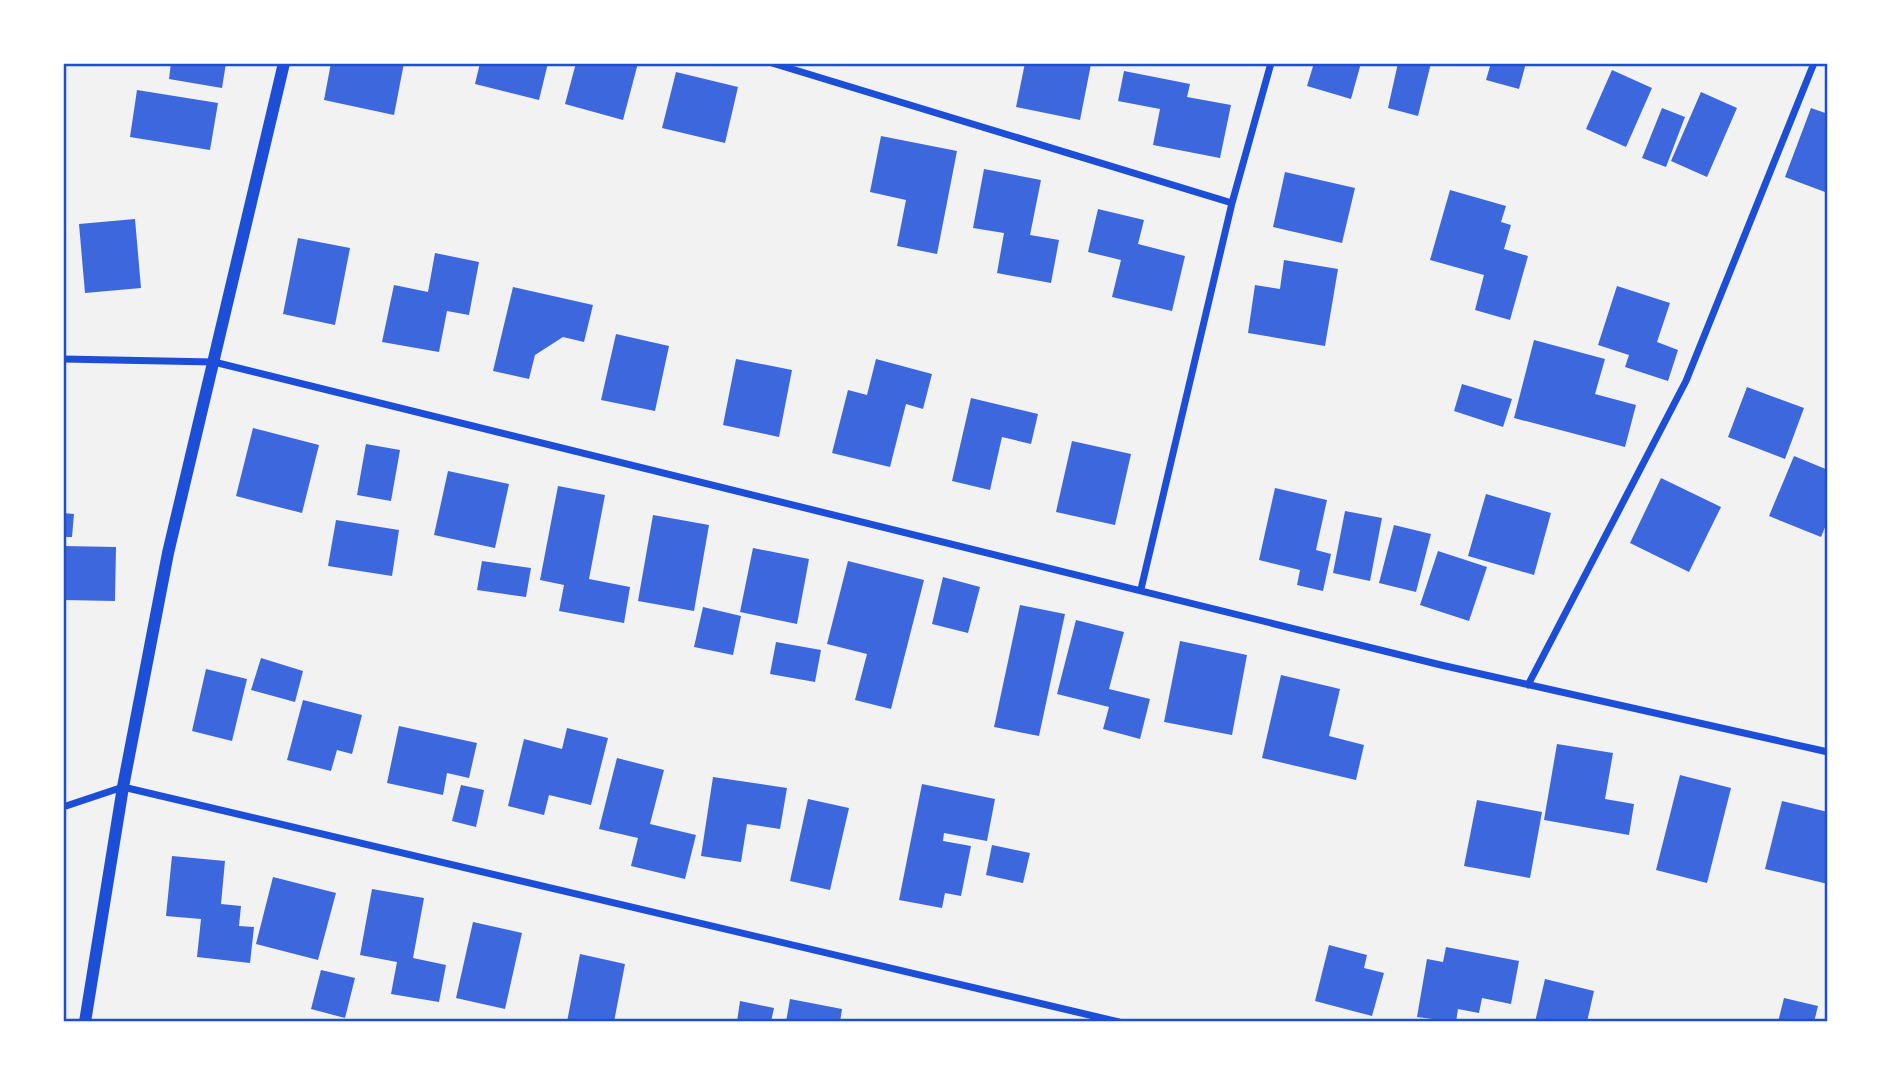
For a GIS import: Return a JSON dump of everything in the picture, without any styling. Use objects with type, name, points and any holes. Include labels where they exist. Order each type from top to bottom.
[{"type":"street","points":[[85,1022],[123,787],[168,553],[284,63]]},
{"type":"street","points":[[772,63],[1232,203]]},
{"type":"street","points":[[1141,589],[1232,203],[1271,63]]},
{"type":"street","points":[[1528,685],[1686,381],[1814,63]]},
{"type":"street","points":[[63,359],[214,362],[1528,685],[1828,752]]},
{"type":"street","points":[[63,807],[123,787],[1119,1022]]},
{"type":"building","points":[[171,63],[226,63],[222,88],[169,79]]},
{"type":"building","points":[[331,63],[404,63],[394,115],[324,100]]},
{"type":"building","points":[[480,63],[548,63],[539,100],[475,84]]},
{"type":"building","points":[[576,63],[638,63],[623,120],[565,104]]},
{"type":"building","points":[[1025,63],[1091,64],[1080,120],[1016,107]]},
{"type":"building","points":[[1314,63],[1361,63],[1351,99],[1307,86]]},
{"type":"building","points":[[1398,63],[1431,63],[1418,116],[1388,108]]},
{"type":"building","points":[[1491,63],[1526,63],[1519,89],[1486,80]]},
{"type":"building","points":[[1612,70],[1652,88],[1626,147],[1586,129]]},
{"type":"building","points":[[1124,71],[1190,84],[1187,97],[1231,105],[1220,158],[1153,145],[1160,109],[1118,101]]},
{"type":"building","points":[[676,72],[738,87],[725,143],[662,128]]},
{"type":"building","points":[[137,90],[218,103],[210,150],[130,137]]},
{"type":"building","points":[[1701,92],[1737,108],[1707,177],[1671,161]]},
{"type":"building","points":[[1662,108],[1685,117],[1666,167],[1642,158]]},
{"type":"building","points":[[1811,108],[1828,114],[1828,184],[1825,192],[1785,177]]},
{"type":"building","points":[[881,136],[957,151],[937,254],[897,246],[906,200],[870,192]]},
{"type":"building","points":[[984,169],[1041,180],[1030,235],[1059,240],[1051,283],[997,273],[1004,233],[973,228]]},
{"type":"building","points":[[1285,172],[1355,188],[1342,243],[1273,227]]},
{"type":"building","points":[[1450,190],[1506,206],[1501,222],[1511,225],[1504,249],[1528,256],[1510,320],[1475,310],[1484,275],[1430,260]]},
{"type":"building","points":[[1098,209],[1144,220],[1138,244],[1185,256],[1172,311],[1112,297],[1121,260],[1088,252]]},
{"type":"building","points":[[135,219],[141,288],[85,293],[79,224]]},
{"type":"building","points":[[298,238],[350,248],[335,325],[283,314]]},
{"type":"building","points":[[435,253],[479,262],[469,315],[447,311],[439,352],[382,342],[394,285],[428,292]]},
{"type":"building","points":[[1284,260],[1338,269],[1325,346],[1248,333],[1255,285],[1280,289]]},
{"type":"building","points":[[1617,286],[1670,303],[1657,342],[1678,350],[1668,381],[1625,367],[1629,355],[1598,345]]},
{"type":"building","points":[[513,287],[593,305],[584,342],[563,337],[535,355],[529,379],[493,371]]},
{"type":"building","points":[[616,334],[669,346],[655,411],[601,400]]},
{"type":"building","points":[[1534,340],[1605,359],[1595,394],[1636,405],[1625,447],[1514,418]]},
{"type":"building","points":[[736,359],[792,370],[779,437],[723,425]]},
{"type":"building","points":[[876,359],[932,374],[923,409],[906,404],[890,467],[832,453],[848,390],[867,395]]},
{"type":"building","points":[[1462,384],[1512,399],[1503,427],[1454,411]]},
{"type":"building","points":[[1747,387],[1804,408],[1785,459],[1728,437]]},
{"type":"building","points":[[971,398],[1038,414],[1031,444],[1002,437],[990,490],[952,481]]},
{"type":"building","points":[[253,428],[319,445],[302,513],[236,496]]},
{"type":"building","points":[[1072,441],[1131,454],[1115,525],[1056,512]]},
{"type":"building","points":[[366,444],[400,450],[391,501],[357,495]]},
{"type":"building","points":[[1794,456],[1828,470],[1828,520],[1821,537],[1769,516]]},
{"type":"building","points":[[448,471],[509,484],[495,548],[434,535]]},
{"type":"building","points":[[1661,478],[1721,507],[1689,572],[1630,543]]},
{"type":"building","points":[[558,486],[605,495],[589,579],[630,587],[624,623],[559,611],[564,585],[540,580]]},
{"type":"building","points":[[1275,488],[1327,500],[1316,550],[1331,554],[1323,591],[1297,585],[1300,570],[1259,560]]},
{"type":"building","points":[[1486,494],[1551,513],[1534,575],[1468,556]]},
{"type":"building","points":[[1345,511],[1382,518],[1370,581],[1333,573]]},
{"type":"building","points":[[63,513],[74,514],[72,537],[63,537]]},
{"type":"building","points":[[653,515],[709,525],[694,611],[638,601]]},
{"type":"building","points":[[336,520],[399,530],[392,576],[328,566]]},
{"type":"building","points":[[1394,525],[1431,534],[1416,592],[1379,583]]},
{"type":"building","points":[[63,546],[116,547],[115,601],[63,600]]},
{"type":"building","points":[[753,548],[809,559],[797,624],[740,612]]},
{"type":"building","points":[[1438,551],[1487,567],[1469,621],[1420,605]]},
{"type":"building","points":[[482,561],[531,568],[526,597],[477,590]]},
{"type":"building","points":[[848,561],[924,580],[891,709],[855,700],[867,654],[827,644]]},
{"type":"building","points":[[943,577],[980,587],[968,633],[932,624]]},
{"type":"building","points":[[1020,605],[1065,614],[1039,736],[994,727]]},
{"type":"building","points":[[703,607],[741,616],[733,655],[694,647]]},
{"type":"building","points":[[1076,620],[1124,632],[1109,689],[1150,699],[1140,739],[1103,729],[1109,707],[1057,694]]},
{"type":"building","points":[[1180,641],[1247,655],[1232,735],[1164,722]]},
{"type":"building","points":[[776,642],[821,650],[815,682],[770,674]]},
{"type":"building","points":[[261,658],[303,671],[295,702],[251,690]]},
{"type":"building","points":[[206,669],[247,679],[232,741],[192,731]]},
{"type":"building","points":[[1281,675],[1340,689],[1329,736],[1364,745],[1356,780],[1262,758]]},
{"type":"building","points":[[303,700],[362,715],[352,754],[337,750],[331,771],[287,760]]},
{"type":"building","points":[[399,726],[477,743],[469,778],[447,773],[443,795],[387,783]]},
{"type":"building","points":[[567,728],[608,738],[591,805],[549,795],[544,815],[508,806],[524,739],[562,749]]},
{"type":"building","points":[[1557,744],[1613,753],[1605,799],[1634,804],[1629,835],[1544,820]]},
{"type":"building","points":[[617,758],[664,770],[650,824],[696,835],[685,879],[631,866],[638,838],[599,829]]},
{"type":"building","points":[[1680,775],[1731,788],[1707,883],[1656,870]]},
{"type":"building","points":[[713,777],[787,788],[780,829],[747,824],[741,862],[701,856]]},
{"type":"building","points":[[922,784],[995,799],[987,841],[944,833],[943,841],[971,846],[961,896],[945,893],[942,908],[899,900]]},
{"type":"building","points":[[461,785],[484,790],[476,827],[452,821]]},
{"type":"building","points":[[808,799],[849,808],[830,890],[790,881]]},
{"type":"building","points":[[1477,800],[1542,812],[1530,878],[1464,866]]},
{"type":"building","points":[[1782,801],[1828,812],[1828,884],[1765,869]]},
{"type":"building","points":[[992,845],[1030,853],[1023,883],[986,875]]},
{"type":"building","points":[[172,856],[225,861],[221,904],[241,906],[239,926],[254,927],[250,963],[197,957],[201,919],[166,916]]},
{"type":"building","points":[[273,877],[336,893],[318,960],[256,944]]},
{"type":"building","points":[[372,889],[424,898],[413,958],[446,965],[439,1002],[391,994],[397,962],[360,955]]},
{"type":"building","points":[[473,922],[522,933],[505,1009],[456,998]]},
{"type":"building","points":[[1329,945],[1367,955],[1364,968],[1384,973],[1372,1016],[1315,1001]]},
{"type":"building","points":[[1446,947],[1519,961],[1511,1004],[1482,998],[1479,1013],[1458,1009],[1456,1022],[1417,1017],[1427,959],[1443,962]]},
{"type":"building","points":[[580,954],[625,964],[614,1022],[567,1022]]},
{"type":"building","points":[[321,970],[355,978],[345,1018],[311,1009]]},
{"type":"building","points":[[1545,979],[1594,991],[1587,1022],[1535,1022]]},
{"type":"building","points":[[1784,998],[1818,1006],[1814,1022],[1778,1022]]},
{"type":"building","points":[[790,999],[842,1009],[840,1022],[786,1022]]},
{"type":"building","points":[[740,1001],[774,1008],[771,1022],[737,1022]]}]
